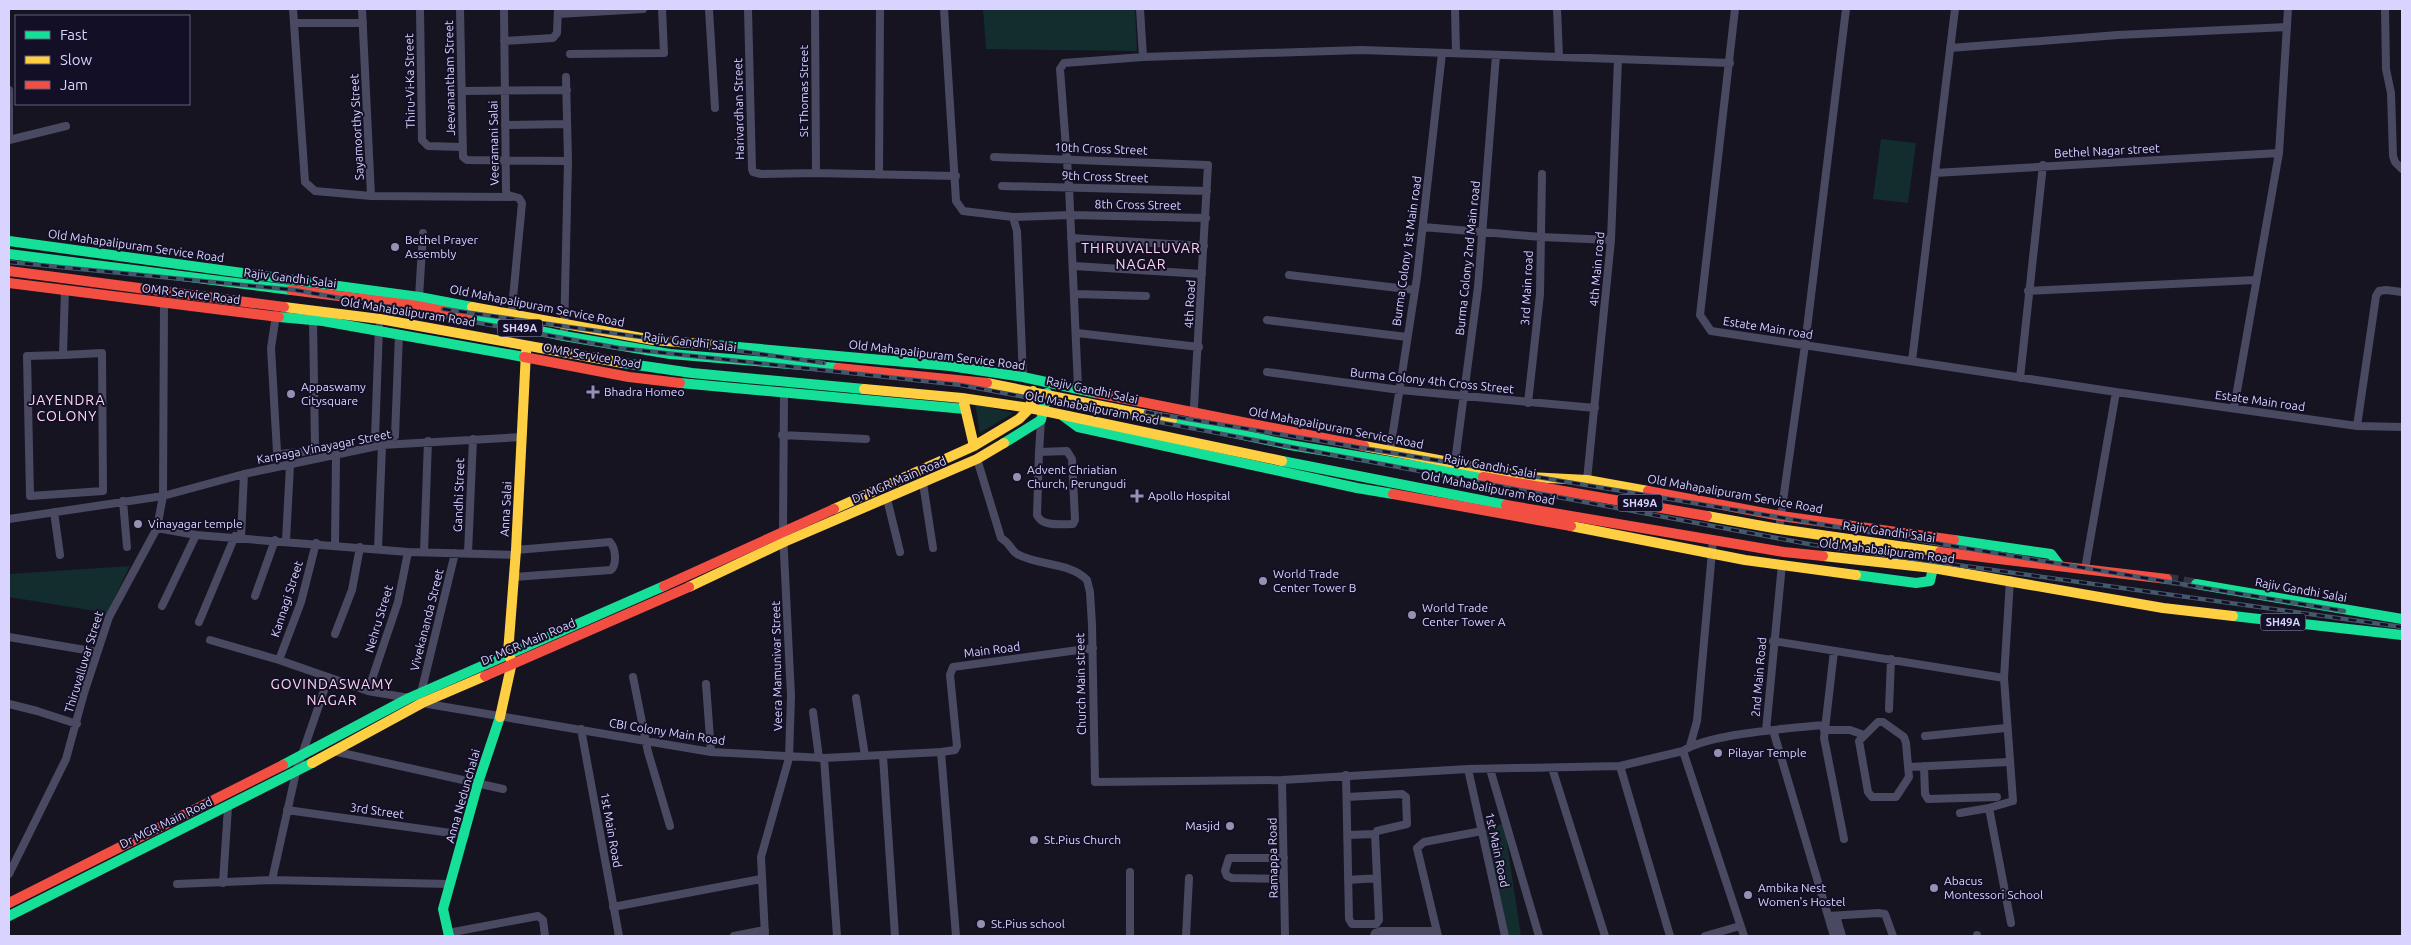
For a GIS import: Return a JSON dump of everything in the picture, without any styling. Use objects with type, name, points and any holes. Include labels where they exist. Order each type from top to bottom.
[{"type":"main road","name":"Old Mahapalipuram Service Road","points":[[9,242],[419,297],[653,340],[941,365],[1023,376],[1078,387],[1194,419],[1455,462],[1522,480],[1587,480],[1781,516],[2051,554],[2060,566]]},
{"type":"main road","name":"Rajiv Gandhi Salai","points":[[9,254],[418,306],[510,326],[670,354],[841,368],[1002,385],[1194,419],[1290,445],[1466,486],[1522,480],[1779,529],[2167,579]]},
{"type":"main road","name":"Old Mahabalipuram Road","points":[[9,271],[380,319],[692,373],[962,398],[1030,408],[1042,415],[1059,413],[1219,448],[1466,486],[1713,540],[1784,552],[1933,568],[2010,580]]},
{"type":"main road","name":"OMR Service Road","points":[[9,283],[65,289],[164,304],[313,320],[379,330],[630,377],[706,386],[965,409]]},
{"type":"main road","name":"Anna Salai","points":[[510,657],[527,345]]},
{"type":"main road","points":[[1030,408],[1033,391]]},
{"type":"main road","points":[[1042,415],[1047,393]]},
{"type":"main road","points":[[962,398],[974,446]]},
{"type":"main road","name":"Dr MGR Main Road","points":[[9,916],[296,772],[422,698],[510,657],[678,592],[783,537],[974,446],[1019,419],[1030,408]]},
{"type":"main road","points":[[1059,413],[1078,427],[1217,458],[1357,488],[1461,505],[1712,553],[1924,584],[1930,581],[1933,568]]},
{"type":"main road","name":"Dr MGR Main Road","points":[[783,537],[887,499],[977,459],[1042,415]]},
{"type":"main road","name":"SH49A","points":[[2010,580],[2088,596],[2163,608],[2402,635]]},
{"type":"main road","name":"Rajiv Gandhi Salai","points":[[2196,584],[2316,606],[2402,618]]},
{"type":"main road","points":[[2313,626],[2316,606]]},
{"type":"main road","name":"Anna Nedunchalai","points":[[449,934],[443,909],[465,836],[478,783],[501,715],[510,657]]},
{"type":"main road","name":"Dr MGR Main Road","points":[[9,902],[301,756],[409,698],[422,698]]},
{"type":"street","points":[[293,9],[305,182],[315,191],[371,196]]},
{"type":"street","name":"Sayamoorthy Street","points":[[362,9],[371,196],[510,197]]},
{"type":"street","name":"Thiru-Vi-Ka Street","points":[[420,9],[422,140],[428,146],[462,147]]},
{"type":"street","name":"Jeevanantham Street","points":[[460,9],[462,147]]},
{"type":"street","name":"Veeramani Salai","points":[[504,9],[506,191],[510,197],[519,198],[522,203],[510,326]]},
{"type":"street","points":[[504,41],[551,40],[557,33],[558,11],[643,9]]},
{"type":"street","points":[[570,54],[664,53],[662,9]]},
{"type":"street","points":[[709,9],[715,108]]},
{"type":"street","name":"Harivardhan Street","points":[[748,9],[752,169],[757,174],[816,173],[956,176]]},
{"type":"street","name":"St Thomas Street","points":[[815,9],[816,173]]},
{"type":"street","points":[[879,175],[880,9]]},
{"type":"street","name":"8th Cross Street","points":[[944,9],[956,176],[956,201],[963,210],[1013,217],[1070,215],[1206,218]]},
{"type":"street","points":[[1140,9],[1143,57]]},
{"type":"street","points":[[1455,9],[1456,53]]},
{"type":"street","points":[[1557,9],[1559,57]]},
{"type":"street","name":"Estate Main road","points":[[1735,9],[1700,316],[1711,331],[2020,378],[2357,426],[2402,427]]},
{"type":"street","points":[[1779,529],[1805,346],[1846,9]]},
{"type":"street","points":[[1912,362],[1955,9]]},
{"type":"street","points":[[2234,408],[2280,153],[2288,9]]},
{"type":"street","points":[[2385,9],[2386,69],[2391,93],[2393,156],[2395,162],[2402,170]]},
{"type":"street","points":[[294,23],[363,23]]},
{"type":"street","points":[[1950,48],[2118,35],[2287,27]]},
{"type":"street","points":[[1078,387],[1074,266],[1060,65],[1068,62],[1143,57],[1346,50],[1730,63]]},
{"type":"street","name":"Burma Colony 1st Main road","points":[[1390,451],[1415,290],[1442,53]]},
{"type":"street","name":"Burma Colony 2nd Main road","points":[[1455,462],[1478,287],[1496,54]]},
{"type":"street","name":"4th Main road","points":[[1587,480],[1611,240],[1618,59]]},
{"type":"street","points":[[564,336],[568,161],[566,77]]},
{"type":"street","points":[[10,90],[9,140],[66,126]]},
{"type":"street","points":[[462,91],[566,90]]},
{"type":"street","points":[[505,125],[567,124]]},
{"type":"street","points":[[462,147],[465,159],[568,161]]},
{"type":"street","name":"Bethel Nagar street","points":[[1935,173],[2043,165],[2280,153]]},
{"type":"street","name":"10th Cross Street","points":[[994,157],[1208,165]]},
{"type":"street","name":"4th Road","points":[[1194,419],[1208,165]]},
{"type":"street","points":[[2020,378],[2043,165]]},
{"type":"street","name":"3rd Main road","points":[[1528,403],[1540,294],[1542,174]]},
{"type":"street","name":"9th Cross Street","points":[[1002,186],[1207,191]]},
{"type":"street","points":[[1013,217],[1017,231],[1023,376]]},
{"type":"street","points":[[1423,227],[1541,237],[1611,240]]},
{"type":"street","points":[[419,297],[423,234]]},
{"type":"street","points":[[1071,238],[1204,246]]},
{"type":"street","points":[[1074,266],[1202,274]]},
{"type":"street","points":[[1290,275],[1415,290]]},
{"type":"street","points":[[2028,292],[2256,280]]},
{"type":"street","points":[[64,355],[65,289]]},
{"type":"street","points":[[2357,426],[2376,296],[2379,291],[2402,292]]},
{"type":"street","points":[[1075,294],[1146,296]]},
{"type":"street","name":"Thiruvalluvar Street","points":[[9,874],[66,759],[108,617],[157,528],[163,496],[164,304]]},
{"type":"street","points":[[276,315],[270,348],[276,452],[280,454],[311,451],[314,447],[313,320]]},
{"type":"street","points":[[380,319],[375,438],[395,436],[399,334]]},
{"type":"street","points":[[1267,320],[1407,337]]},
{"type":"street","points":[[1077,333],[1199,347]]},
{"type":"street","points":[[102,353],[103,491],[30,496],[28,356],[64,355],[102,353]]},
{"type":"street","name":"Burma Colony 4th Cross Street","points":[[1267,372],[1400,390],[1595,408]]},
{"type":"street","name":"Veera Mamunivar Street","points":[[765,933],[761,879],[762,848],[788,758],[791,696],[783,537],[782,435],[784,392]]},
{"type":"street","points":[[2085,569],[2116,392]]},
{"type":"street","points":[[1039,452],[1067,451],[1072,459],[1075,520],[1072,524],[1045,523],[1039,519],[1037,514],[1039,452],[1042,415]]},
{"type":"street","points":[[782,435],[866,439]]},
{"type":"street","name":"Karpaga Vinayagar Street","points":[[9,519],[163,496],[244,474],[382,445],[473,438],[522,437]]},
{"type":"street","name":"Gandhi Street","points":[[468,553],[473,438]]},
{"type":"street","points":[[424,552],[428,441]]},
{"type":"street","points":[[378,549],[382,445]]},
{"type":"street","points":[[1217,458],[1219,448]]},
{"type":"street","points":[[335,545],[336,456]]},
{"type":"street","name":"Church Main street","points":[[977,459],[1001,538],[1009,543],[1016,553],[1074,572],[1086,580],[1090,592],[1095,782],[1282,780]]},
{"type":"street","points":[[286,541],[290,465]]},
{"type":"street","points":[[199,622],[238,536],[244,474]]},
{"type":"street","points":[[923,483],[933,548]]},
{"type":"street","points":[[887,499],[900,552]]},
{"type":"street","points":[[123,501],[127,547]]},
{"type":"street","points":[[54,512],[60,555]]},
{"type":"street","points":[[157,528],[196,534],[238,536],[408,552],[516,553],[610,542],[613,545],[614,563],[610,570],[514,577]]},
{"type":"street","points":[[162,606],[196,534]]},
{"type":"street","points":[[255,596],[275,540]]},
{"type":"street","points":[[1690,746],[1697,721],[1713,540]]},
{"type":"street","name":"Kannagi Street","points":[[278,660],[301,602],[316,543]]},
{"type":"street","points":[[334,634],[352,590],[360,547]]},
{"type":"street","name":"Nehru Street","points":[[368,691],[398,602],[408,552]]},
{"type":"street","name":"Vivekananda Street","points":[[422,698],[455,553]]},
{"type":"street","name":"2nd Main Road","points":[[1282,780],[1468,769],[1620,766],[1683,752],[1690,746],[1769,731],[1773,641],[1782,564]]},
{"type":"street","points":[[1960,813],[1989,808],[2012,801],[2004,678],[2010,580]]},
{"type":"street","points":[[9,637],[97,652]]},
{"type":"street","points":[[210,640],[278,660],[328,679],[368,691],[409,698]]},
{"type":"street","points":[[1773,641],[2004,678]]},
{"type":"street","name":"Main Road","points":[[950,751],[955,750],[957,746],[950,675],[953,667],[1092,648]]},
{"type":"street","points":[[1834,651],[1824,728],[1832,785],[1844,839]]},
{"type":"street","points":[[1889,709],[1891,659]]},
{"type":"street","points":[[633,677],[646,741],[670,826]]},
{"type":"street","points":[[272,880],[296,772],[328,679]]},
{"type":"street","points":[[706,684],[711,752]]},
{"type":"street","name":"CBI Colony Main Road","points":[[422,698],[501,715],[711,752],[788,758],[822,758],[950,751]]},
{"type":"street","points":[[856,698],[865,756]]},
{"type":"street","points":[[9,704],[77,724]]},
{"type":"street","points":[[813,712],[822,758],[837,936]]},
{"type":"street","points":[[1883,722],[1905,739],[1909,767],[1908,781],[1896,797],[1872,798],[1868,792],[1859,742],[1875,724],[1883,722]]},
{"type":"street","name":"1st Main Road","points":[[581,728],[619,936]]},
{"type":"street","points":[[1834,936],[1769,731],[1824,728],[1850,730],[1864,735]]},
{"type":"street","points":[[1925,736],[2006,728]]},
{"type":"street","points":[[333,751],[503,789]]},
{"type":"street","points":[[941,752],[956,936]]},
{"type":"street","points":[[1683,752],[1744,936]]},
{"type":"street","points":[[882,756],[895,936]]},
{"type":"street","points":[[1909,767],[2009,762]]},
{"type":"street","points":[[1620,766],[1670,936]]},
{"type":"street","points":[[1924,766],[1926,798],[1997,797]]},
{"type":"street","points":[[1552,768],[1604,936]]},
{"type":"street","name":"1st Main Road","points":[[1468,769],[1505,936]]},
{"type":"street","points":[[1490,769],[1540,936]]},
{"type":"street","points":[[1346,775],[1350,922],[1376,924],[1379,920],[1375,834]]},
{"type":"street","name":"Ramappa Road","points":[[1282,780],[1285,936]]},
{"type":"street","points":[[1347,797],[1402,794],[1406,797],[1407,824],[1377,831],[1375,834],[1348,835]]},
{"type":"street","points":[[223,883],[228,807]]},
{"type":"street","points":[[1989,808],[2011,923]]},
{"type":"street","name":"3rd Street","points":[[287,810],[465,836]]},
{"type":"street","points":[[1374,936],[1375,932],[1381,930],[1438,934],[1417,848],[1424,842],[1482,831]]},
{"type":"street","points":[[1284,858],[1229,858],[1225,870],[1227,876],[1232,878],[1284,879]]},
{"type":"street","points":[[1130,872],[1130,936]]},
{"type":"street","points":[[1186,936],[1189,878]]},
{"type":"street","points":[[1348,880],[1377,878]]},
{"type":"street","points":[[613,907],[761,879]]},
{"type":"street","points":[[177,884],[272,880],[449,884]]},
{"type":"street","points":[[1828,916],[1878,912],[1885,914],[1893,936]]},
{"type":"street","points":[[449,934],[538,916],[543,920],[545,936]]},
{"type":"street","points":[[1836,916],[1842,936]]},
{"type":"street","points":[[1705,936],[1740,926]]},
{"type":"street","points":[[734,936],[765,933]]},
{"type":"green space","points":[[983,9],[1135,9],[1137,51],[986,49]]},
{"type":"green space","points":[[1881,139],[1916,143],[1908,203],[1873,199]]},
{"type":"green space","points":[[975,404],[1013,413],[980,433]]},
{"type":"green space","points":[[130,566],[107,613],[9,597],[9,574]]},
{"type":"green space","points":[[1504,823],[1521,936],[1507,936],[1484,830]]},
{"type":"tunnel","points":[[2167,579],[2196,584]]},
{"type":"railway","points":[[9,262],[295,290],[619,348],[961,385],[1814,545],[2402,627]]},
{"type":"railway","points":[[443,309],[824,363]]},
{"type":"railway","points":[[1146,412],[2344,611]]},
{"type":"traffic: fast","points":[[9,241],[419,297],[472,307]]},
{"type":"traffic: fast","points":[[9,254],[291,290]]},
{"type":"traffic: fast","points":[[467,316],[564,336],[670,354],[838,368]]},
{"type":"traffic: fast","points":[[279,317],[323,321],[524,357]]},
{"type":"traffic: fast","points":[[715,345],[950,366],[1023,377],[1096,393]]},
{"type":"traffic: fast","points":[[623,363],[692,373],[864,389]]},
{"type":"traffic: fast","points":[[680,383],[965,409]]},
{"type":"traffic: fast","points":[[1004,443],[1041,420],[1047,393]]},
{"type":"traffic: fast","points":[[1063,416],[1078,427],[1357,488],[1393,494]]},
{"type":"traffic: fast","points":[[1172,420],[1290,445],[1483,477]]},
{"type":"traffic: fast","points":[[1282,461],[1506,505]]},
{"type":"traffic: fast","points":[[1954,540],[2051,554],[2060,566]]},
{"type":"traffic: fast","points":[[1856,575],[1916,583],[1930,581],[1933,568]]},
{"type":"traffic: fast","points":[[2196,584],[2402,619]]},
{"type":"traffic: fast","points":[[283,765],[409,698],[664,586]]},
{"type":"traffic: fast","points":[[2233,616],[2402,635]]},
{"type":"traffic: fast","points":[[449,936],[443,909],[478,783],[500,717]]},
{"type":"traffic: fast","points":[[9,916],[312,763]]},
{"type":"traffic: slow","points":[[284,307],[380,319],[623,363]]},
{"type":"traffic: slow","points":[[472,307],[653,340],[715,345]]},
{"type":"traffic: slow","points":[[500,717],[512,662],[508,653],[516,550],[526,352]]},
{"type":"traffic: slow","points":[[987,383],[1172,420]]},
{"type":"traffic: slow","points":[[864,389],[962,398],[1030,408],[1282,461]]},
{"type":"traffic: slow","points":[[834,509],[974,446],[1019,419],[1030,408],[1033,391]]},
{"type":"traffic: slow","points":[[964,403],[974,446]]},
{"type":"traffic: slow","points":[[689,587],[784,542],[977,459],[1004,443]]},
{"type":"traffic: slow","points":[[1364,446],[1529,477],[1587,480],[1648,491]]},
{"type":"traffic: slow","points":[[1707,516],[1779,529],[1940,552]]},
{"type":"traffic: slow","points":[[1571,526],[1745,560],[1856,575]]},
{"type":"traffic: slow","points":[[1823,556],[1933,568],[2163,608],[2233,616]]},
{"type":"traffic: slow","points":[[312,763],[422,703],[485,676]]},
{"type":"traffic: jam","points":[[9,271],[284,307]]},
{"type":"traffic: jam","points":[[9,283],[279,317]]},
{"type":"traffic: jam","points":[[291,290],[418,306],[467,316]]},
{"type":"traffic: jam","points":[[524,357],[629,377],[680,383]]},
{"type":"traffic: jam","points":[[838,368],[987,383]]},
{"type":"traffic: jam","points":[[1096,393],[1364,446]]},
{"type":"traffic: jam","points":[[1483,477],[1707,516]]},
{"type":"traffic: jam","points":[[1648,491],[1781,516],[1954,540]]},
{"type":"traffic: jam","points":[[1393,494],[1571,526]]},
{"type":"traffic: jam","points":[[1506,505],[1784,552],[1823,556]]},
{"type":"traffic: jam","points":[[664,586],[834,509]]},
{"type":"traffic: jam","points":[[1940,552],[2167,579]]},
{"type":"traffic: jam","points":[[485,676],[689,587]]},
{"type":"traffic: jam","points":[[9,903],[283,765]]},
{"type":"place","name":"Bethel Prayer Assembly","points":[[395,247]]},
{"type":"place","name":"Bhadra Homeo","points":[[593,392]]},
{"type":"place","name":"Appaswamy Citysquare","points":[[291,394]]},
{"type":"place","name":"Advent Chriatian Church, Perungudi","points":[[1017,477]]},
{"type":"place","name":"Apollo Hospital","points":[[1137,496]]},
{"type":"place","name":"Vinayagar temple","points":[[138,524]]},
{"type":"place","name":"World Trade Center Tower B","points":[[1263,581]]},
{"type":"place","name":"World Trade Center Tower A","points":[[1412,615]]},
{"type":"place","name":"Pilayar Temple","points":[[1718,753]]},
{"type":"place","name":"Masjid","points":[[1230,826]]},
{"type":"place","name":"St.Pius Church","points":[[1034,840]]},
{"type":"place","name":"Abacus Montessori School","points":[[1934,888]]},
{"type":"place","name":"Ambika Nest Women's Hostel","points":[[1748,895]]},
{"type":"place","name":"St.Pius school","points":[[981,924]]},
{"type":"district","name":"THIRUVALLUVAR NAGAR","points":[[1141,256]]},
{"type":"district","name":"JAYENDRA COLONY","points":[[67,408]]},
{"type":"district","name":"GOVINDASWAMY NAGAR","points":[[332,692]]}]
